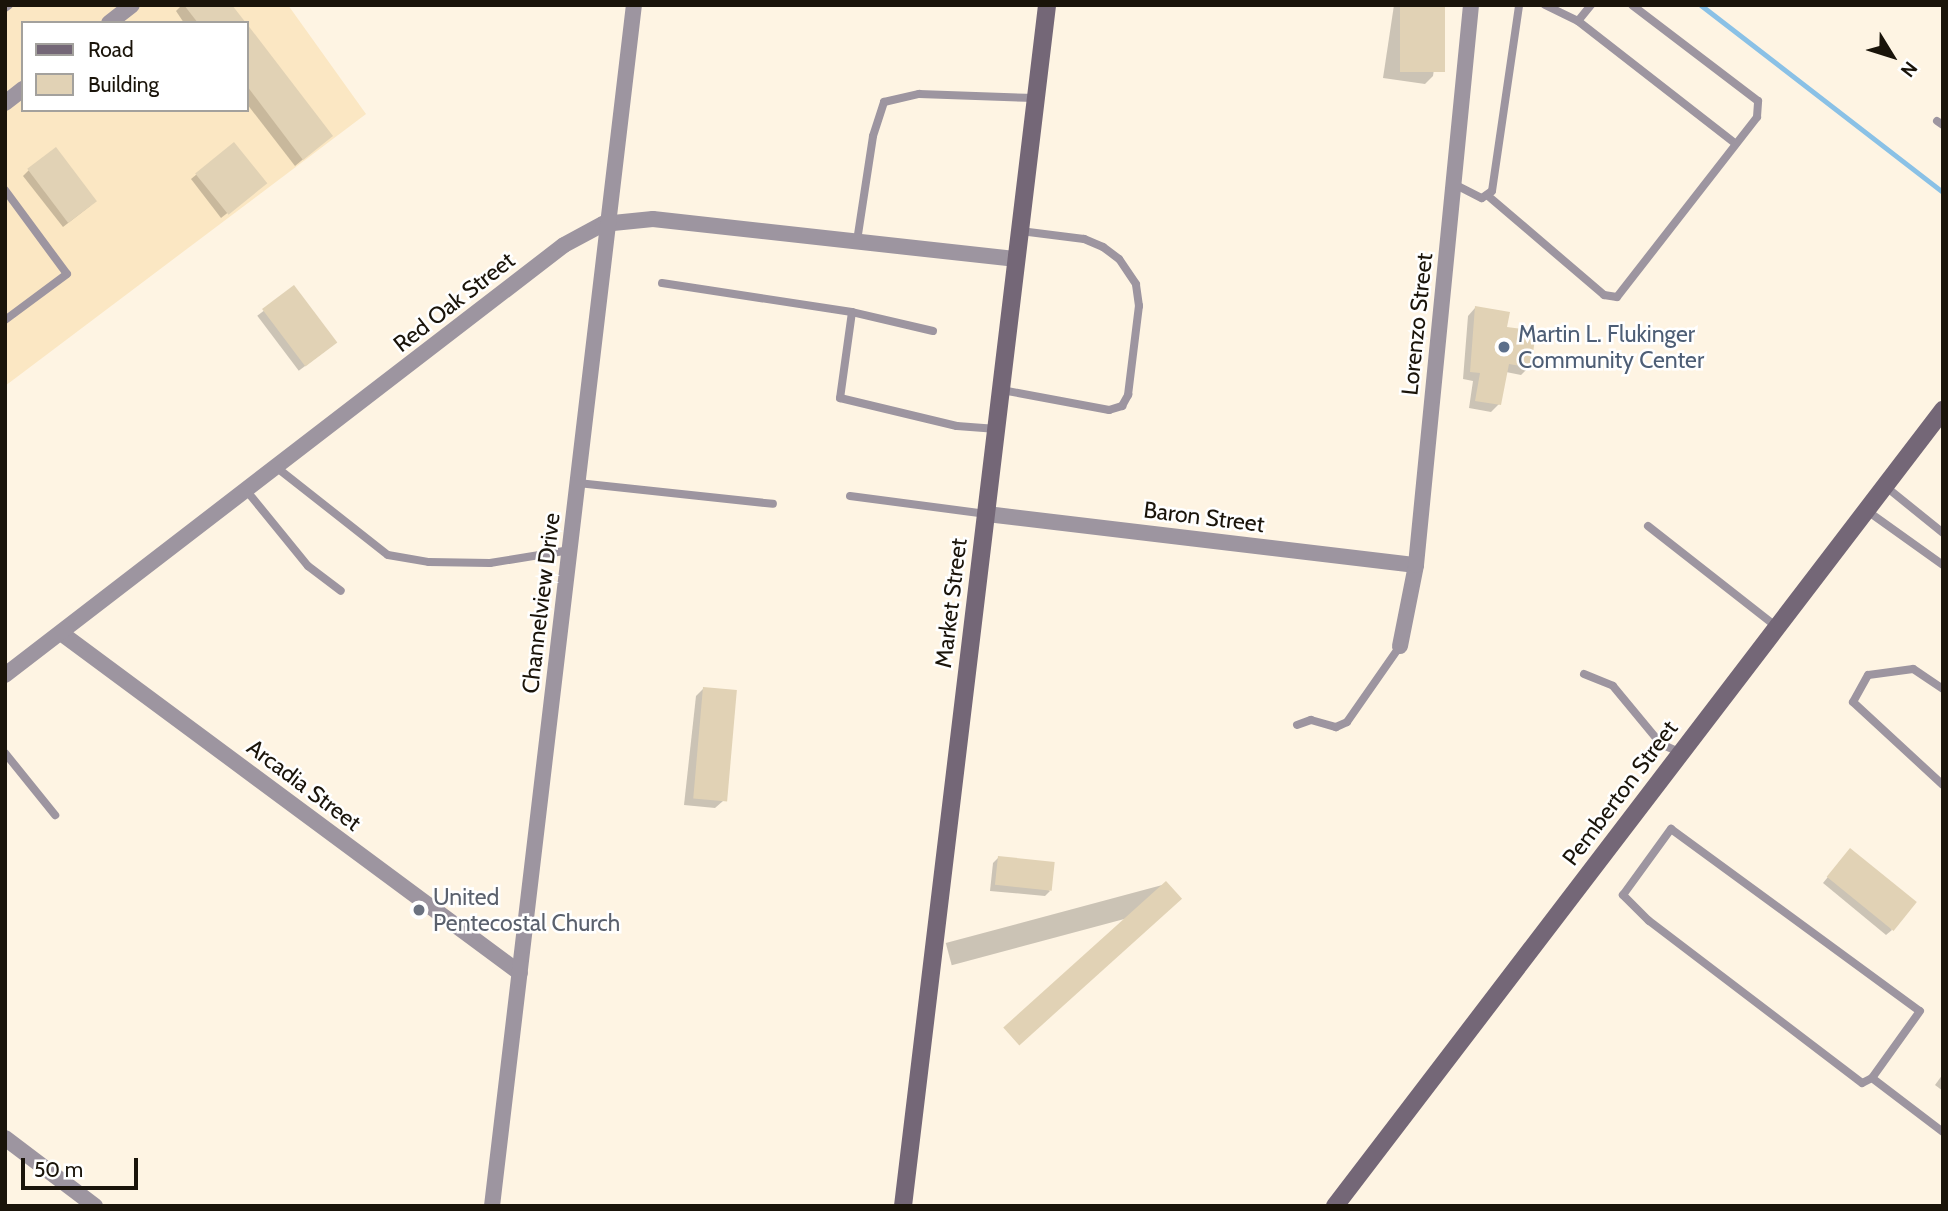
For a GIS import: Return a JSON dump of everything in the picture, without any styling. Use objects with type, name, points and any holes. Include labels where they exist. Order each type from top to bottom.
[{"type":"street","points":[[112,21],[132,5]]},
{"type":"street","name":"Channelview Drive","points":[[492,1206],[634,5]]},
{"type":"street","name":"Market Street","points":[[903,1206],[1047,5]]},
{"type":"street","name":"Lorenzo Street","points":[[1400,646],[1416,565],[1471,5]]},
{"type":"street","points":[[5,103],[21,91]]},
{"type":"street","name":"Red Oak Street","points":[[5,675],[564,245],[608,222],[653,219],[1017,259]]},
{"type":"street","name":"Pemberton Street","points":[[1335,1206],[1943,410]]},
{"type":"street","name":"Baron Street","points":[[987,514],[1416,565]]},
{"type":"street","name":"Arcadia Street","points":[[61,633],[520,973]]},
{"type":"street","points":[[5,1138],[95,1206]]},
{"type":"lane","points":[[1453,183],[1482,198],[1492,191],[1520,5]]},
{"type":"lane","points":[[1545,5],[1578,21],[1736,144]]},
{"type":"lane","points":[[1578,21],[1591,5]]},
{"type":"lane","points":[[1487,195],[1604,295],[1617,298],[1757,117],[1758,101],[1632,5]]},
{"type":"lane","points":[[858,242],[873,136],[884,102],[919,94],[1036,98]]},
{"type":"lane","points":[[5,190],[8,200],[66,274],[5,320]]},
{"type":"lane","points":[[1001,390],[1109,410],[1122,406],[1128,395],[1139,306],[1136,284],[1119,259],[1103,247],[1084,239],[1020,231]]},
{"type":"lane","points":[[662,283],[852,312],[933,331]]},
{"type":"lane","points":[[852,312],[840,398],[957,426],[997,429]]},
{"type":"lane","points":[[276,467],[388,555],[429,562],[490,563],[570,551]]},
{"type":"lane","points":[[578,483],[773,504]]},
{"type":"lane","points":[[1885,486],[1943,533]]},
{"type":"lane","points":[[246,491],[308,566],[341,590]]},
{"type":"lane","points":[[850,496],[987,514]]},
{"type":"lane","points":[[1866,510],[1943,565]]},
{"type":"lane","points":[[1648,526],[1777,627]]},
{"type":"lane","points":[[1297,725],[1311,720],[1336,727],[1347,722],[1400,646]]},
{"type":"lane","points":[[1943,689],[1913,669],[1868,675],[1853,702],[1943,785]]},
{"type":"lane","points":[[1584,674],[1613,686],[1661,744],[1681,753]]},
{"type":"lane","points":[[5,753],[55,815]]},
{"type":"lane","points":[[1671,829],[1920,1011],[1872,1078],[1861,1083],[1649,921],[1623,895],[1671,829]]},
{"type":"lane","points":[[1872,1078],[1943,1132]]},
{"type":"shaded area","points":[[5,5],[288,5],[366,114],[5,386]]},
{"type":"building","points":[[184,5],[232,5],[244,21],[196,21]]},
{"type":"building","points":[[1400,5],[1445,5],[1445,72],[1400,72]]},
{"type":"building","points":[[248,25],[333,136],[303,160],[248,87]]},
{"type":"building","points":[[234,142],[267,183],[228,215],[195,173]]},
{"type":"building","points":[[56,147],[97,201],[68,223],[27,169]]},
{"type":"building","points":[[294,285],[337,343],[305,367],[262,309]]},
{"type":"building","name":"Martin L. Flukinger Community Center","points":[[1475,306],[1510,312],[1507,327],[1536,331],[1531,368],[1509,364],[1501,405],[1475,401],[1480,373],[1470,372]]},
{"type":"building","points":[[703,687],[737,690],[727,802],[693,799]]},
{"type":"building","points":[[1850,848],[1917,902],[1894,931],[1827,877]]},
{"type":"building","points":[[998,856],[1055,862],[1052,891],[995,885]]},
{"type":"building","points":[[1166,881],[1182,899],[1019,1045],[1003,1028]]},
{"type":"waterway","points":[[1701,5],[1943,192]]},
{"type":"place","name":"Martin L. Flukinger Community Center","points":[[1504,347]]},
{"type":"place","name":"United Pentecostal Church","points":[[419,910]]}]
